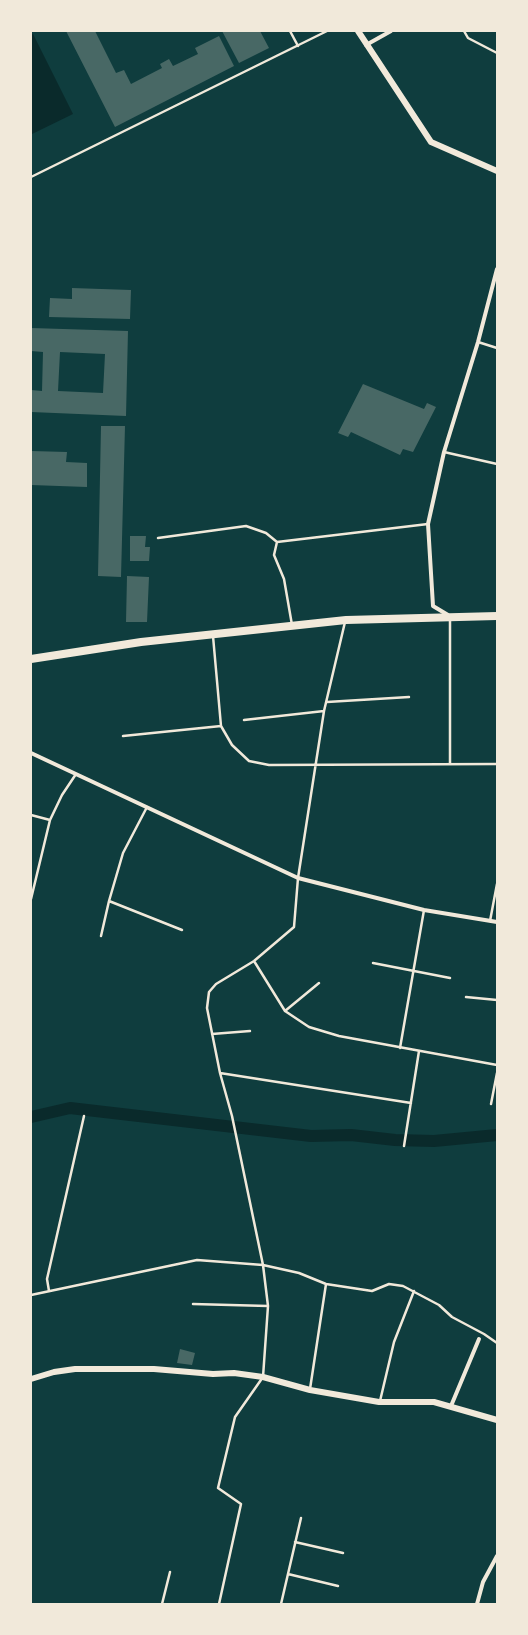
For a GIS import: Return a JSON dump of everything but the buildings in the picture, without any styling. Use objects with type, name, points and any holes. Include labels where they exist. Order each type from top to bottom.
[{"type":"main road","points":[[31,659],[141,642],[346,620],[450,616],[497,616]]},
{"type":"street","points":[[358,31],[431,142],[497,172]]},
{"type":"street","points":[[366,45],[391,31]]},
{"type":"street","points":[[450,616],[433,606],[428,524],[444,452],[478,342],[497,269]]},
{"type":"street","points":[[31,753],[298,878],[424,910],[497,922]]},
{"type":"street","points":[[451,1406],[479,1339]]},
{"type":"street","points":[[31,1379],[54,1372],[81,1369],[162,1369],[262,1377],[310,1390],[379,1402],[434,1402],[497,1420]]},
{"type":"street","points":[[477,1604],[483,1582],[497,1556]]},
{"type":"lane","points":[[290,31],[298,46]]},
{"type":"lane","points":[[31,177],[327,31]]},
{"type":"lane","points":[[464,31],[468,38],[497,53]]},
{"type":"lane","points":[[478,342],[497,348]]},
{"type":"lane","points":[[444,452],[497,464]]},
{"type":"lane","points":[[158,538],[246,526],[266,533],[277,542],[428,524]]},
{"type":"lane","points":[[277,542],[274,555],[284,579],[292,626]]},
{"type":"lane","points":[[450,616],[450,764]]},
{"type":"lane","points":[[219,1604],[241,1504],[218,1488],[235,1417],[262,1377],[268,1306],[263,1266],[237,1137],[220,1073],[207,1008],[209,992],[216,984],[254,961],[294,927],[298,878],[324,711],[346,620]]},
{"type":"lane","points":[[212,635],[221,726],[232,745],[249,760],[269,765],[497,764]]},
{"type":"lane","points":[[327,702],[409,697]]},
{"type":"lane","points":[[244,720],[324,711]]},
{"type":"lane","points":[[123,736],[221,726]]},
{"type":"lane","points":[[31,899],[50,820],[62,795],[76,774]]},
{"type":"lane","points":[[101,936],[123,852],[147,807]]},
{"type":"lane","points":[[31,815],[50,820]]},
{"type":"lane","points":[[490,921],[497,884]]},
{"type":"lane","points":[[109,901],[182,930]]},
{"type":"lane","points":[[400,1048],[424,910]]},
{"type":"lane","points":[[254,961],[285,1011],[309,1027],[339,1036],[497,1065]]},
{"type":"lane","points":[[373,964],[450,978]]},
{"type":"lane","points":[[285,1011],[319,984]]},
{"type":"lane","points":[[466,997],[497,1000]]},
{"type":"lane","points":[[212,1034],[250,1031]]},
{"type":"lane","points":[[404,1146],[419,1051]]},
{"type":"lane","points":[[220,1073],[411,1104]]},
{"type":"lane","points":[[491,1104],[497,1073]]},
{"type":"lane","points":[[49,1291],[47,1279],[84,1116]]},
{"type":"lane","points":[[31,1295],[197,1260],[263,1266],[299,1273],[326,1284],[372,1291],[389,1284],[403,1286],[439,1305],[452,1317],[484,1334],[497,1344]]},
{"type":"lane","points":[[310,1390],[326,1284]]},
{"type":"lane","points":[[379,1402],[394,1342],[414,1291]]},
{"type":"lane","points":[[193,1304],[268,1306]]},
{"type":"lane","points":[[281,1604],[301,1518]]},
{"type":"lane","points":[[295,1542],[344,1553]]},
{"type":"lane","points":[[162,1604],[170,1572]]},
{"type":"lane","points":[[288,1574],[338,1586]]},
{"type":"water","points":[[33,34],[73,114],[32,134],[31,35]]},
{"type":"waterway","points":[[31,1117],[70,1108],[311,1136],[351,1135],[395,1140],[434,1141],[497,1135]]}]
